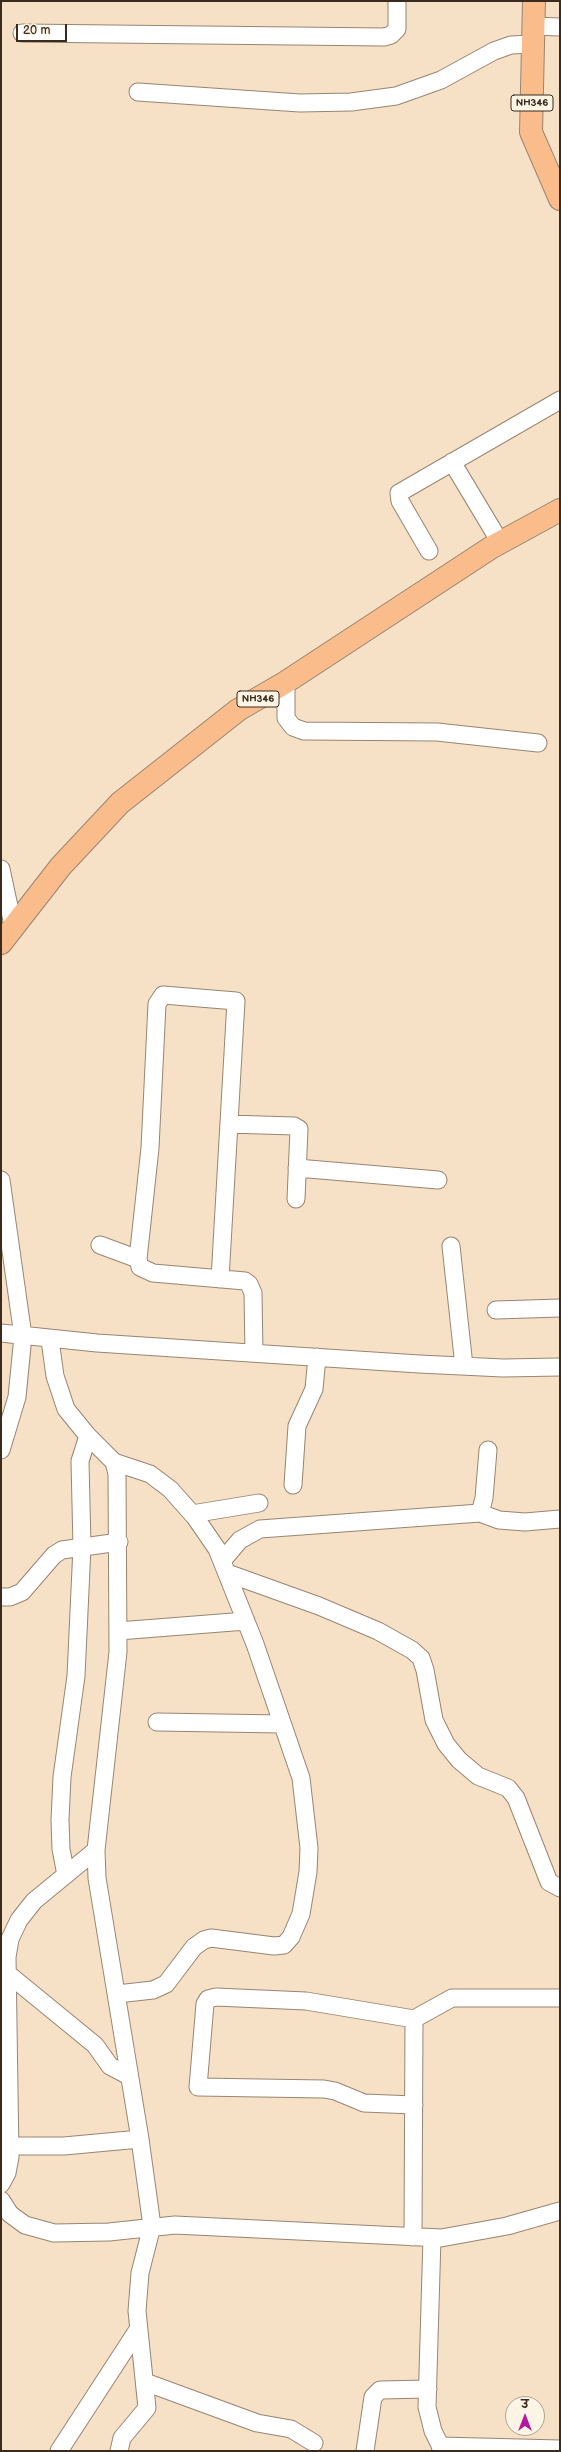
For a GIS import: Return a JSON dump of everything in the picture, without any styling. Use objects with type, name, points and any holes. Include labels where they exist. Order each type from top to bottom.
[{"type":"highway","name":"NH346","points":[[534,1],[531,132],[560,199]]},
{"type":"highway","name":"NH346","points":[[1,943],[61,866],[120,803],[238,710],[286,682],[500,542],[560,510]]},
{"type":"street","points":[[22,33],[384,37],[391,35],[397,29],[397,1]]},
{"type":"street","points":[[138,92],[300,103],[351,102],[396,96],[442,80],[494,51],[533,35],[560,27]]},
{"type":"street","points":[[429,551],[400,502],[399,493],[560,400]]},
{"type":"street","points":[[452,462],[500,542]]},
{"type":"street","points":[[286,682],[286,718],[293,727],[304,731],[436,732],[538,743]]},
{"type":"street","points":[[1,869],[14,925]]},
{"type":"street","points":[[220,1279],[236,1001],[163,995],[157,1004],[150,1148],[138,1259],[140,1267],[153,1273],[220,1279],[245,1281],[252,1288],[254,1353]]},
{"type":"street","points":[[229,1124],[296,1127],[299,1131],[296,1199]]},
{"type":"street","points":[[297,1168],[438,1180]]},
{"type":"street","points":[[1,1180],[23,1336],[19,1382],[5,1426],[1,1450]]},
{"type":"street","points":[[100,1244],[138,1259]]},
{"type":"street","points":[[451,1246],[464,1366]]},
{"type":"street","points":[[496,1310],[560,1308]]},
{"type":"street","points":[[1,1333],[50,1340],[464,1366],[503,1368],[560,1367]]},
{"type":"street","points":[[50,1340],[55,1376],[66,1409],[88,1436],[114,1462],[150,1474],[170,1489],[192,1514],[217,1549],[246,1621],[301,1778],[309,1848],[308,1872],[301,1914],[291,1937],[284,1945],[274,1946],[211,1938],[204,1940],[194,1947],[166,1984],[153,1990],[117,1994]]},
{"type":"street","points":[[293,1485],[297,1426],[314,1389],[317,1357]]},
{"type":"street","points":[[66,1875],[61,1849],[62,1777],[76,1676],[82,1547],[80,1461],[88,1436]]},
{"type":"street","points":[[480,1513],[484,1498],[488,1450]]},
{"type":"street","points":[[114,1462],[118,1486],[118,1631],[107,1759],[96,1850],[97,1878],[140,2139],[152,2226],[140,2273],[137,2331],[145,2382],[147,2408],[122,2438],[119,2451]]},
{"type":"street","points":[[192,1514],[259,1503]]},
{"type":"street","points":[[224,1567],[240,1540],[260,1529],[480,1513],[499,1520],[525,1522],[560,1519]]},
{"type":"street","points":[[1,1597],[10,1597],[22,1592],[54,1555],[62,1550],[119,1542]]},
{"type":"street","points":[[224,1567],[378,1631],[412,1650],[420,1658],[426,1670],[434,1720],[446,1744],[458,1760],[478,1776],[508,1788],[516,1798],[550,1882],[560,1888]]},
{"type":"street","points":[[118,1631],[246,1621]]},
{"type":"street","points":[[157,1722],[282,1724]]},
{"type":"street","points":[[1,2184],[7,2173],[10,2146],[4,1974],[10,1939],[20,1920],[34,1901],[96,1850]]},
{"type":"street","points":[[4,1974],[95,2045],[110,2066],[129,2076]]},
{"type":"street","points":[[414,2105],[364,2103],[335,2090],[324,2089],[198,2086],[205,2004],[208,1999],[216,1997],[306,2001],[414,2019],[452,1998],[560,1998]]},
{"type":"street","points":[[413,2237],[414,2019]]},
{"type":"street","points":[[10,2146],[64,2146],[140,2139]]},
{"type":"street","points":[[1,2200],[10,2214],[25,2225],[54,2233],[109,2232],[152,2226],[175,2225],[432,2238],[470,2234],[560,2211]]},
{"type":"street","points":[[432,2238],[427,2407],[433,2431],[441,2448],[560,2449]]},
{"type":"street","points":[[60,2451],[137,2331]]},
{"type":"street","points":[[145,2382],[258,2423],[291,2428],[314,2443]]},
{"type":"street","points":[[365,2451],[373,2397],[380,2390],[428,2389]]}]
